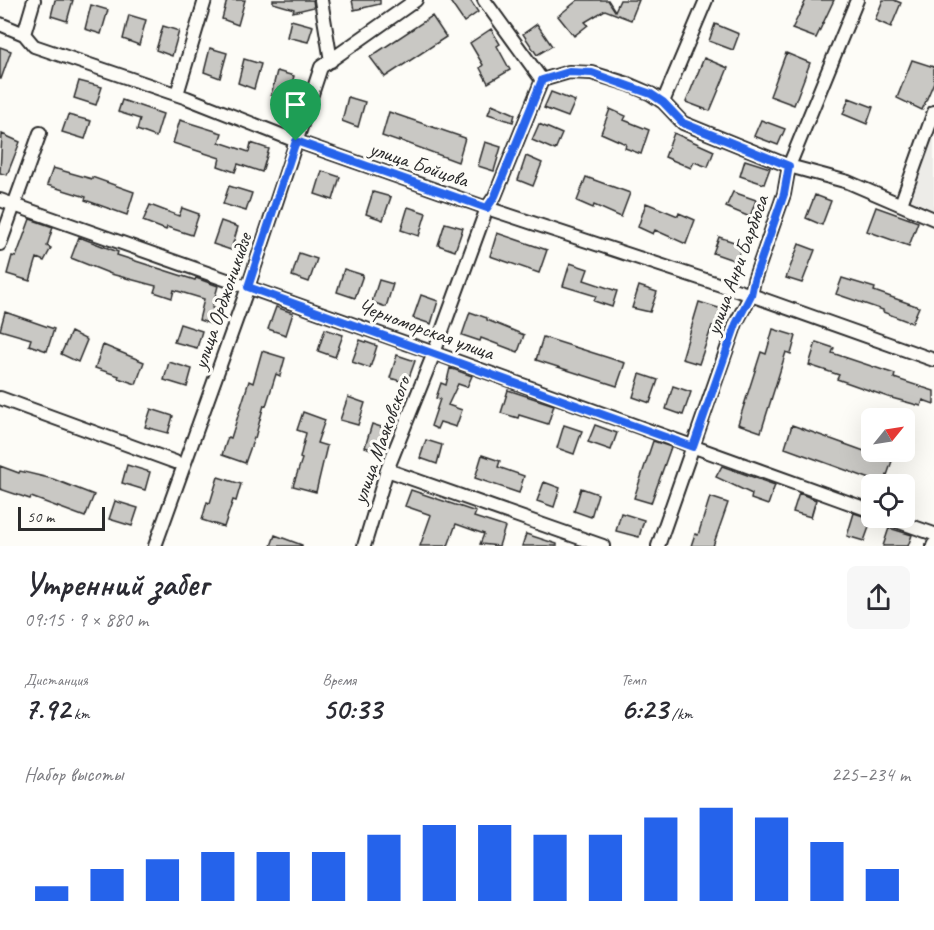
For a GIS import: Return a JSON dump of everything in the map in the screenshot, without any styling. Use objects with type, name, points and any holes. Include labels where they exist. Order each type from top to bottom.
[{"type":"street","points":[[24,34],[34,0]]},
{"type":"street","points":[[177,94],[205,0]]},
{"type":"street","name":"улица Орджоникидзе","points":[[155,546],[248,287],[296,141],[326,64],[321,0]]},
{"type":"street","points":[[326,64],[416,0]]},
{"type":"street","points":[[484,0],[542,80],[569,72],[592,73],[628,84],[663,102],[683,123],[789,166],[848,182],[934,219]]},
{"type":"street","points":[[663,102],[706,0]]},
{"type":"street","name":"улица Анри Барбюса","points":[[658,546],[736,324],[751,295],[754,280],[784,194],[789,166],[857,0]]},
{"type":"street","name":"улица Бойцова","points":[[0,24],[24,34],[34,46],[177,94],[296,141],[487,208],[751,295],[934,360]]},
{"type":"street","name":"улица Маяковского","points":[[364,546],[387,470],[434,352],[487,208],[495,196],[542,80]]},
{"type":"street","points":[[901,204],[934,112]]},
{"type":"street","points":[[0,244],[40,133]]},
{"type":"street","name":"Черноморская улица","points":[[0,200],[434,352],[861,508]]},
{"type":"street","points":[[0,398],[175,462]]},
{"type":"street","points":[[387,470],[603,546]]},
{"type":"street","points":[[915,527],[934,534]]},
{"type":"shaded area","points":[[931,136],[934,137],[934,210],[908,201]]},
{"type":"building","points":[[55,0],[73,0],[67,21],[51,16]]},
{"type":"building","points":[[227,0],[245,0],[238,25],[222,19]]},
{"type":"building","points":[[273,0],[313,0],[314,7],[293,12],[294,9],[273,3]]},
{"type":"building","points":[[352,0],[380,0],[380,4],[354,10]]},
{"type":"building","points":[[449,0],[470,0],[478,12],[464,22]]},
{"type":"building","points":[[578,0],[608,0],[615,11],[620,0],[639,0],[631,20],[605,10],[585,22],[588,25],[574,36],[558,16]]},
{"type":"building","points":[[806,0],[834,0],[816,38],[792,29]]},
{"type":"building","points":[[883,0],[894,0],[901,3],[891,27],[875,20]]},
{"type":"building","points":[[91,5],[108,10],[101,34],[85,29]]},
{"type":"building","points":[[129,15],[146,20],[139,45],[123,39]]},
{"type":"building","points":[[432,16],[446,37],[385,77],[370,57]]},
{"type":"building","points":[[291,20],[313,26],[308,42],[287,37]]},
{"type":"building","points":[[537,24],[552,46],[537,55],[523,34]]},
{"type":"building","points":[[715,24],[739,34],[733,50],[709,41]]},
{"type":"building","points":[[163,26],[179,31],[172,56],[156,50]]},
{"type":"building","points":[[491,29],[500,44],[497,46],[510,70],[488,83],[480,68],[483,65],[470,43]]},
{"type":"building","points":[[0,47],[11,51],[1,79],[0,79]]},
{"type":"building","points":[[210,48],[227,53],[220,78],[204,72]]},
{"type":"building","points":[[786,53],[810,63],[794,105],[770,96]]},
{"type":"building","points":[[704,58],[728,68],[710,111],[686,102]]},
{"type":"building","points":[[244,59],[261,64],[254,89],[238,83]]},
{"type":"building","points":[[912,60],[934,67],[934,82],[922,110],[897,98]]},
{"type":"building","points":[[277,71],[294,76],[287,100],[271,95]]},
{"type":"building","points":[[79,81],[102,87],[96,105],[74,98]]},
{"type":"building","points":[[551,92],[575,101],[568,117],[544,108]]},
{"type":"building","points":[[348,97],[365,102],[358,127],[342,121]]},
{"type":"building","points":[[849,98],[873,107],[867,124],[843,114]]},
{"type":"building","points":[[122,100],[163,114],[156,137],[137,130],[140,119],[118,112]]},
{"type":"building","points":[[492,104],[515,114],[513,122],[488,114]]},
{"type":"building","points":[[610,109],[626,116],[624,120],[649,130],[641,154],[625,148],[626,144],[601,133]]},
{"type":"building","points":[[389,112],[465,138],[458,162],[382,136]]},
{"type":"building","points":[[68,115],[91,121],[85,139],[62,132]]},
{"type":"building","points":[[180,120],[222,133],[219,142],[249,152],[251,143],[269,149],[262,172],[238,164],[235,172],[218,166],[220,158],[173,143]]},
{"type":"building","points":[[761,120],[785,129],[778,145],[754,136]]},
{"type":"building","points":[[539,124],[562,134],[555,150],[532,140]]},
{"type":"building","points":[[674,133],[714,151],[708,167],[694,162],[691,168],[665,157]]},
{"type":"building","points":[[2,134],[20,142],[7,175],[0,173]]},
{"type":"building","points":[[485,142],[501,147],[494,171],[478,166]]},
{"type":"building","points":[[526,156],[542,163],[533,186],[518,180]]},
{"type":"building","points":[[745,160],[770,168],[764,184],[740,176]]},
{"type":"building","points":[[53,168],[92,179],[92,177],[134,192],[127,215],[85,200],[86,197],[47,185]]},
{"type":"building","points":[[322,171],[340,177],[333,200],[315,194]]},
{"type":"building","points":[[586,177],[630,193],[621,217],[594,205],[593,208],[577,201]]},
{"type":"building","points":[[229,186],[252,193],[246,211],[223,204]]},
{"type":"building","points":[[373,192],[391,197],[383,220],[366,214]]},
{"type":"building","points":[[733,192],[756,200],[750,217],[726,207]]},
{"type":"building","points":[[815,195],[831,201],[822,225],[806,218]]},
{"type":"building","points":[[646,203],[695,220],[686,244],[655,230],[653,234],[638,227]]},
{"type":"building","points":[[150,205],[179,216],[182,208],[199,214],[192,235],[167,227],[166,230],[143,221]]},
{"type":"building","points":[[408,207],[426,213],[419,236],[401,230]]},
{"type":"building","points":[[876,207],[918,222],[909,246],[867,231]]},
{"type":"building","points":[[30,219],[53,227],[47,246],[51,248],[44,261],[37,258],[30,281],[7,274],[12,256],[16,257]]},
{"type":"building","points":[[221,221],[238,227],[231,250],[213,244]]},
{"type":"building","points":[[445,223],[463,228],[455,251],[438,245]]},
{"type":"building","points":[[497,233],[547,250],[539,273],[490,256]]},
{"type":"building","points":[[79,237],[118,252],[117,255],[218,286],[212,308],[219,310],[214,325],[199,320],[204,299],[174,290],[172,298],[154,292],[156,286],[111,274],[71,258]]},
{"type":"building","points":[[719,237],[743,245],[736,261],[713,253]]},
{"type":"building","points":[[799,244],[815,250],[802,283],[786,278]]},
{"type":"building","points":[[299,253],[317,259],[309,282],[292,276]]},
{"type":"building","points":[[570,263],[588,269],[584,280],[617,291],[612,307],[594,301],[596,296],[563,286]]},
{"type":"building","points":[[344,269],[363,275],[355,298],[337,292]]},
{"type":"building","points":[[842,278],[875,288],[874,291],[919,307],[912,323],[883,312],[883,310],[836,294]]},
{"type":"building","points":[[379,280],[393,284],[386,307],[372,302]]},
{"type":"building","points":[[639,286],[657,292],[650,312],[632,308]]},
{"type":"building","points":[[421,295],[438,301],[431,324],[413,318]]},
{"type":"building","points":[[699,302],[722,309],[716,327],[712,326],[699,364],[682,359]]},
{"type":"building","points":[[276,307],[293,313],[286,335],[268,329]]},
{"type":"building","points":[[5,312],[54,329],[47,351],[29,345],[31,339],[0,330]]},
{"type":"building","points":[[470,312],[524,335],[518,352],[481,338],[480,341],[462,335]]},
{"type":"building","points":[[180,324],[202,331],[197,348],[174,342]]},
{"type":"building","points":[[325,329],[343,335],[335,357],[318,351]]},
{"type":"building","points":[[773,329],[796,336],[791,354],[786,352],[761,432],[738,424],[761,352],[766,354]]},
{"type":"building","points":[[71,332],[87,340],[78,362],[61,354]]},
{"type":"building","points":[[543,337],[625,363],[617,386],[536,360]]},
{"type":"building","points":[[360,340],[377,346],[370,368],[352,362]]},
{"type":"building","points":[[816,342],[834,348],[832,353],[895,374],[894,378],[934,391],[934,404],[923,400],[921,406],[888,397],[837,379],[839,375],[809,365]]},
{"type":"building","points":[[103,345],[144,362],[136,384],[95,368]]},
{"type":"building","points":[[262,351],[285,358],[280,376],[276,374],[266,406],[264,405],[245,463],[222,455],[228,437],[231,438],[249,381],[253,383]]},
{"type":"building","points":[[397,355],[415,361],[407,383],[390,378]]},
{"type":"building","points":[[169,362],[192,369],[187,387],[164,380]]},
{"type":"building","points":[[450,368],[472,376],[467,387],[458,384],[448,405],[462,410],[456,427],[440,422],[437,429],[431,426],[440,399],[436,398],[441,383],[446,385]]},
{"type":"building","points":[[640,374],[658,380],[650,403],[633,397]]},
{"type":"building","points":[[673,386],[691,392],[683,415],[666,409]]},
{"type":"building","points":[[508,390],[554,405],[548,424],[519,415],[518,418],[501,413]]},
{"type":"building","points":[[348,397],[365,403],[358,425],[340,420]]},
{"type":"building","points":[[151,409],[173,416],[168,433],[145,427]]},
{"type":"building","points":[[303,412],[325,420],[317,443],[327,446],[316,492],[293,486],[302,459],[300,458],[306,433],[297,430]]},
{"type":"building","points":[[372,424],[390,430],[382,453],[365,447]]},
{"type":"building","points":[[564,425],[582,431],[574,454],[557,448]]},
{"type":"building","points":[[595,425],[617,433],[611,450],[588,442]]},
{"type":"building","points":[[792,425],[861,450],[861,462],[892,462],[887,474],[861,476],[785,448]]},
{"type":"building","points":[[426,440],[442,445],[437,464],[420,458]]},
{"type":"building","points":[[653,441],[671,447],[651,503],[634,498]]},
{"type":"building","points":[[482,455],[500,461],[498,467],[524,476],[519,493],[475,478]]},
{"type":"building","points":[[127,465],[150,472],[145,490],[122,483]]},
{"type":"building","points":[[0,466],[19,473],[20,471],[53,479],[94,495],[85,517],[31,497],[30,499],[0,489]]},
{"type":"building","points":[[722,466],[775,485],[768,505],[751,499],[752,494],[716,477]]},
{"type":"building","points":[[218,477],[241,484],[224,527],[202,520]]},
{"type":"building","points":[[544,482],[560,488],[554,507],[537,501]]},
{"type":"building","points":[[581,488],[598,494],[591,517],[574,511]]},
{"type":"building","points":[[411,490],[476,512],[474,517],[505,527],[499,546],[480,544],[484,534],[456,524],[448,546],[420,546],[431,515],[405,506]]},
{"type":"building","points":[[799,493],[816,500],[811,517],[793,512]]},
{"type":"building","points":[[710,497],[728,503],[713,546],[691,546],[695,534],[698,535]]},
{"type":"building","points":[[115,501],[138,508],[132,526],[109,519]]},
{"type":"building","points":[[621,513],[644,520],[639,537],[616,531]]},
{"type":"building","points":[[854,513],[861,515],[861,528],[869,528],[864,541],[847,536]]},
{"type":"building","points":[[889,528],[912,535],[908,546],[883,546]]},
{"type":"building","points":[[526,534],[557,544],[557,546],[522,546]]},
{"type":"building","points":[[275,535],[302,545],[302,546],[271,546]]},
{"type":"route","points":[[569,72],[592,73],[651,94],[663,102],[683,123],[789,166],[784,194],[754,280],[751,295],[736,324],[693,447],[248,287],[296,141],[487,208],[495,196],[542,80],[569,72]]}]
